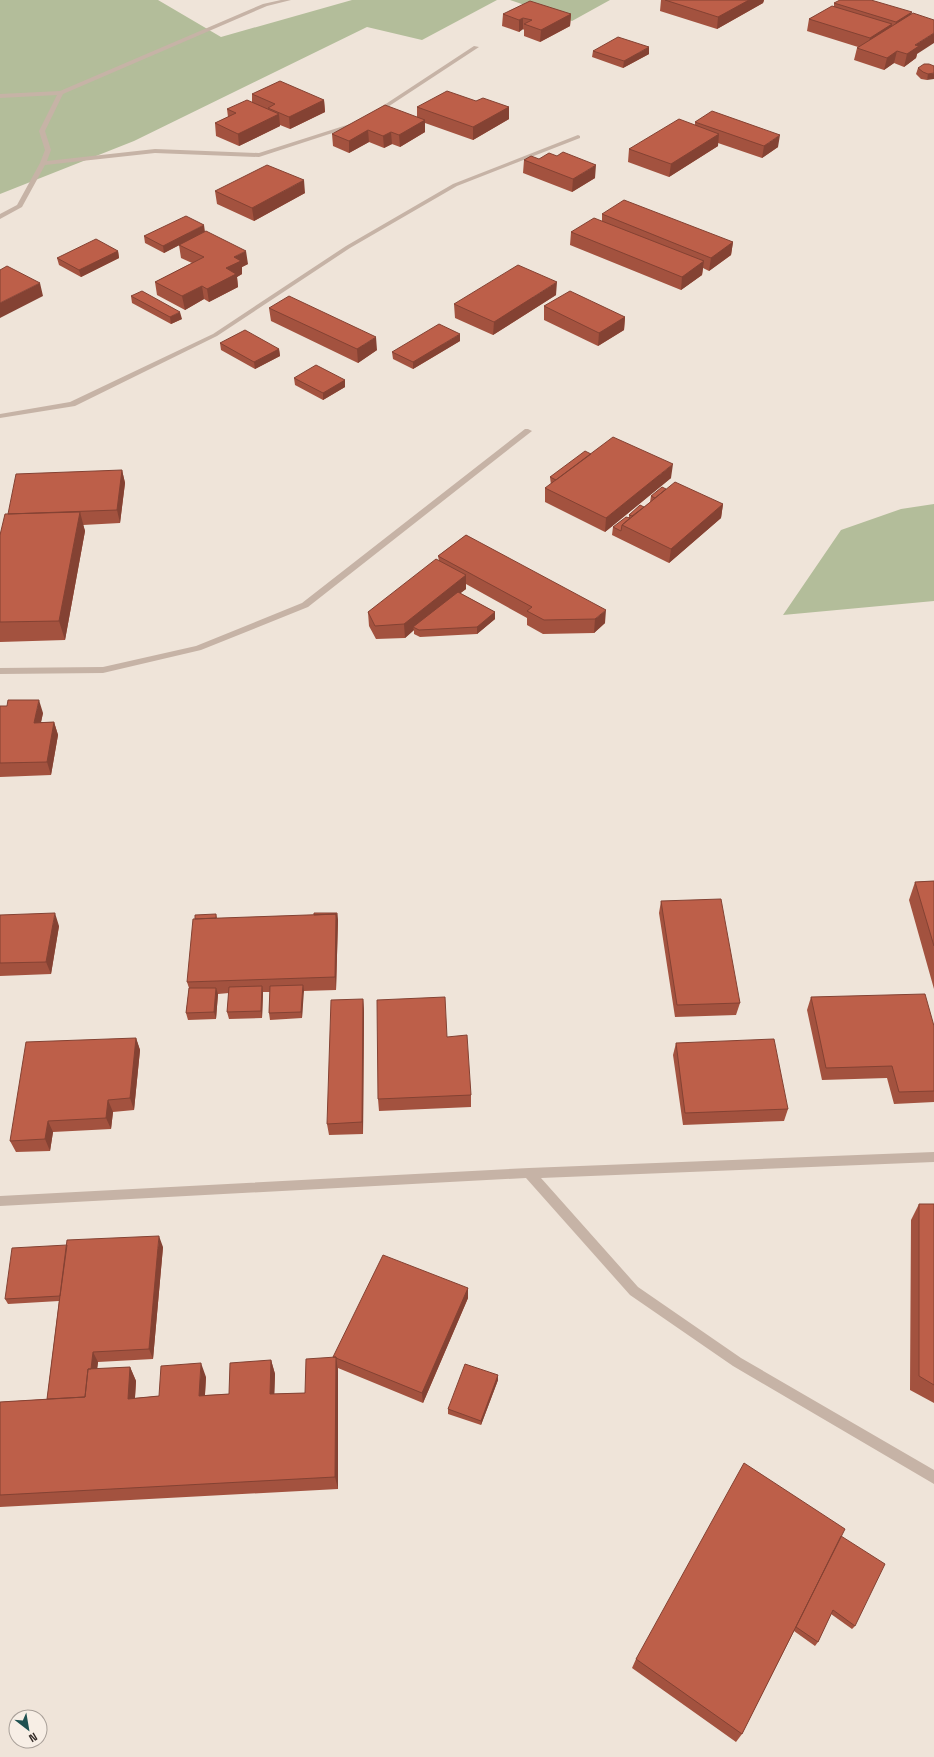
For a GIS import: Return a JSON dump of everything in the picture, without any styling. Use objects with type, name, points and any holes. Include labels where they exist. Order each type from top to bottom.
[{"type":"street","points":[[0,96],[61,93],[264,5],[288,0]]},
{"type":"street","points":[[369,116],[476,47]]},
{"type":"street","points":[[0,217],[20,206],[43,163],[48,150],[42,132],[61,93]]},
{"type":"street","points":[[43,163],[155,151],[259,155],[344,128],[357,122]]},
{"type":"street","points":[[0,416],[72,404],[214,336],[348,247],[455,184],[578,137]]},
{"type":"street","points":[[0,671],[103,670],[198,648],[305,605],[528,431]]},
{"type":"street","points":[[0,1201],[529,1173],[934,1157]]},
{"type":"street","points":[[529,1173],[634,1291],[737,1362],[934,1477]]},
{"type":"green space","points":[[0,0],[158,0],[221,37],[352,0],[497,0],[422,40],[367,27],[134,141],[0,194]]},
{"type":"green space","points":[[510,0],[610,0],[572,21]]},
{"type":"green space","points":[[934,504],[934,601],[783,615],[841,530],[901,509]]},
{"type":"building","points":[[665,0],[749,0],[718,17]]},
{"type":"building","points":[[840,0],[871,0],[912,12],[896,22],[834,3]]},
{"type":"building","points":[[530,1],[571,14],[541,30],[524,24],[532,20],[523,18],[519,20],[503,14]]},
{"type":"building","points":[[832,6],[892,24],[870,38],[809,19]]},
{"type":"building","points":[[913,13],[934,20],[934,33],[915,45],[919,46],[907,54],[897,51],[887,58],[857,48]]},
{"type":"building","points":[[618,37],[649,47],[624,61],[593,51]]},
{"type":"building","points":[[924,64],[934,66],[934,73],[928,74],[918,68]]},
{"type":"building","points":[[280,81],[324,100],[289,117],[268,108],[275,104],[252,94]]},
{"type":"building","points":[[447,91],[476,101],[483,98],[509,107],[473,127],[417,107]]},
{"type":"building","points":[[247,100],[279,114],[238,134],[215,123],[236,113],[227,109]]},
{"type":"building","points":[[385,105],[425,120],[399,135],[391,132],[383,136],[368,130],[349,141],[332,134]]},
{"type":"building","points":[[712,111],[780,135],[764,146],[695,122]]},
{"type":"building","points":[[679,119],[719,134],[671,164],[629,149]]},
{"type":"building","points":[[563,152],[596,165],[573,179],[524,160],[531,156],[539,159],[549,153],[557,156]]},
{"type":"building","points":[[267,165],[304,180],[252,208],[215,191]]},
{"type":"building","points":[[624,200],[733,242],[711,258],[602,214]]},
{"type":"building","points":[[186,216],[204,225],[163,246],[144,236]]},
{"type":"building","points":[[594,218],[704,261],[682,277],[571,232]]},
{"type":"building","points":[[206,231],[246,251],[234,257],[241,261],[226,268],[236,274],[207,289],[202,286],[182,296],[155,282],[204,257],[179,245]]},
{"type":"building","points":[[96,239],[118,251],[79,270],[57,258]]},
{"type":"building","points":[[518,265],[557,282],[494,322],[454,304]]},
{"type":"building","points":[[7,266],[40,283],[0,303],[0,270]]},
{"type":"building","points":[[142,291],[180,312],[170,317],[131,296]]},
{"type":"building","points":[[570,291],[625,317],[599,333],[544,306]]},
{"type":"building","points":[[289,296],[376,337],[357,349],[269,308]]},
{"type":"building","points":[[439,324],[460,334],[413,362],[392,352]]},
{"type":"building","points":[[245,330],[279,349],[254,362],[220,343]]},
{"type":"building","points":[[316,365],[345,380],[323,393],[294,378]]},
{"type":"building","points":[[613,437],[673,464],[606,518],[545,488]]},
{"type":"building","points":[[585,451],[591,454],[556,480],[550,477]]},
{"type":"building","points":[[122,470],[117,510],[8,514],[16,474]]},
{"type":"building","points":[[675,482],[723,504],[671,549],[622,525]]},
{"type":"building","points":[[662,487],[666,489],[655,498],[651,496]]},
{"type":"building","points":[[640,505],[644,507],[632,516],[629,515]]},
{"type":"building","points":[[80,512],[59,621],[0,622],[0,535],[5,514]]},
{"type":"building","points":[[626,517],[630,518],[622,525],[621,531],[613,527]]},
{"type":"building","points":[[466,535],[606,610],[595,619],[544,620],[527,611],[532,607],[438,556]]},
{"type":"building","points":[[436,559],[466,575],[404,624],[375,626],[368,612]]},
{"type":"building","points":[[458,592],[495,612],[477,627],[419,630],[413,627]]},
{"type":"building","points":[[8,700],[39,700],[34,723],[54,722],[47,762],[0,763],[0,706],[7,706]]},
{"type":"building","points":[[934,881],[934,946],[915,882]]},
{"type":"building","points":[[721,899],[740,1003],[677,1005],[661,901]]},
{"type":"building","points":[[55,913],[46,962],[0,963],[0,915]]},
{"type":"building","points":[[314,913],[337,913],[337,920],[336,914],[314,915]]},
{"type":"building","points":[[216,914],[216,918],[195,919],[195,915]]},
{"type":"building","points":[[336,914],[335,977],[187,982],[193,919]]},
{"type":"building","points":[[303,985],[301,1012],[269,1013],[270,986]]},
{"type":"building","points":[[262,986],[261,1011],[227,1012],[229,987]]},
{"type":"building","points":[[189,988],[216,988],[214,1012],[186,1013]]},
{"type":"building","points":[[925,994],[934,1026],[934,1091],[899,1092],[892,1066],[826,1068],[811,997]]},
{"type":"building","points":[[445,997],[447,1037],[467,1035],[471,1095],[378,1099],[377,1000]]},
{"type":"building","points":[[363,999],[362,1122],[327,1124],[331,1000]]},
{"type":"building","points":[[136,1038],[130,1098],[108,1100],[106,1118],[48,1121],[45,1139],[10,1141],[26,1042]]},
{"type":"building","points":[[774,1039],[788,1109],[685,1113],[676,1043]]},
{"type":"building","points":[[919,1204],[934,1204],[934,1385],[919,1376]]},
{"type":"building","points":[[159,1236],[149,1349],[93,1352],[91,1369],[88,1369],[85,1397],[47,1399],[67,1240]]},
{"type":"building","points":[[67,1245],[60,1296],[5,1299],[12,1248]]},
{"type":"building","points":[[383,1255],[468,1288],[422,1393],[333,1357]]},
{"type":"building","points":[[336,1357],[335,1477],[0,1495],[0,1402],[85,1397],[88,1369],[130,1367],[128,1399],[159,1396],[161,1366],[201,1363],[199,1396],[229,1394],[230,1363],[271,1360],[270,1394],[305,1393],[306,1359]]},
{"type":"building","points":[[465,1364],[498,1375],[481,1421],[448,1409]]},
{"type":"building","points":[[744,1463],[845,1529],[742,1734],[636,1659]]},
{"type":"building","points":[[841,1536],[885,1564],[855,1626],[833,1610],[818,1642],[796,1627]]}]
